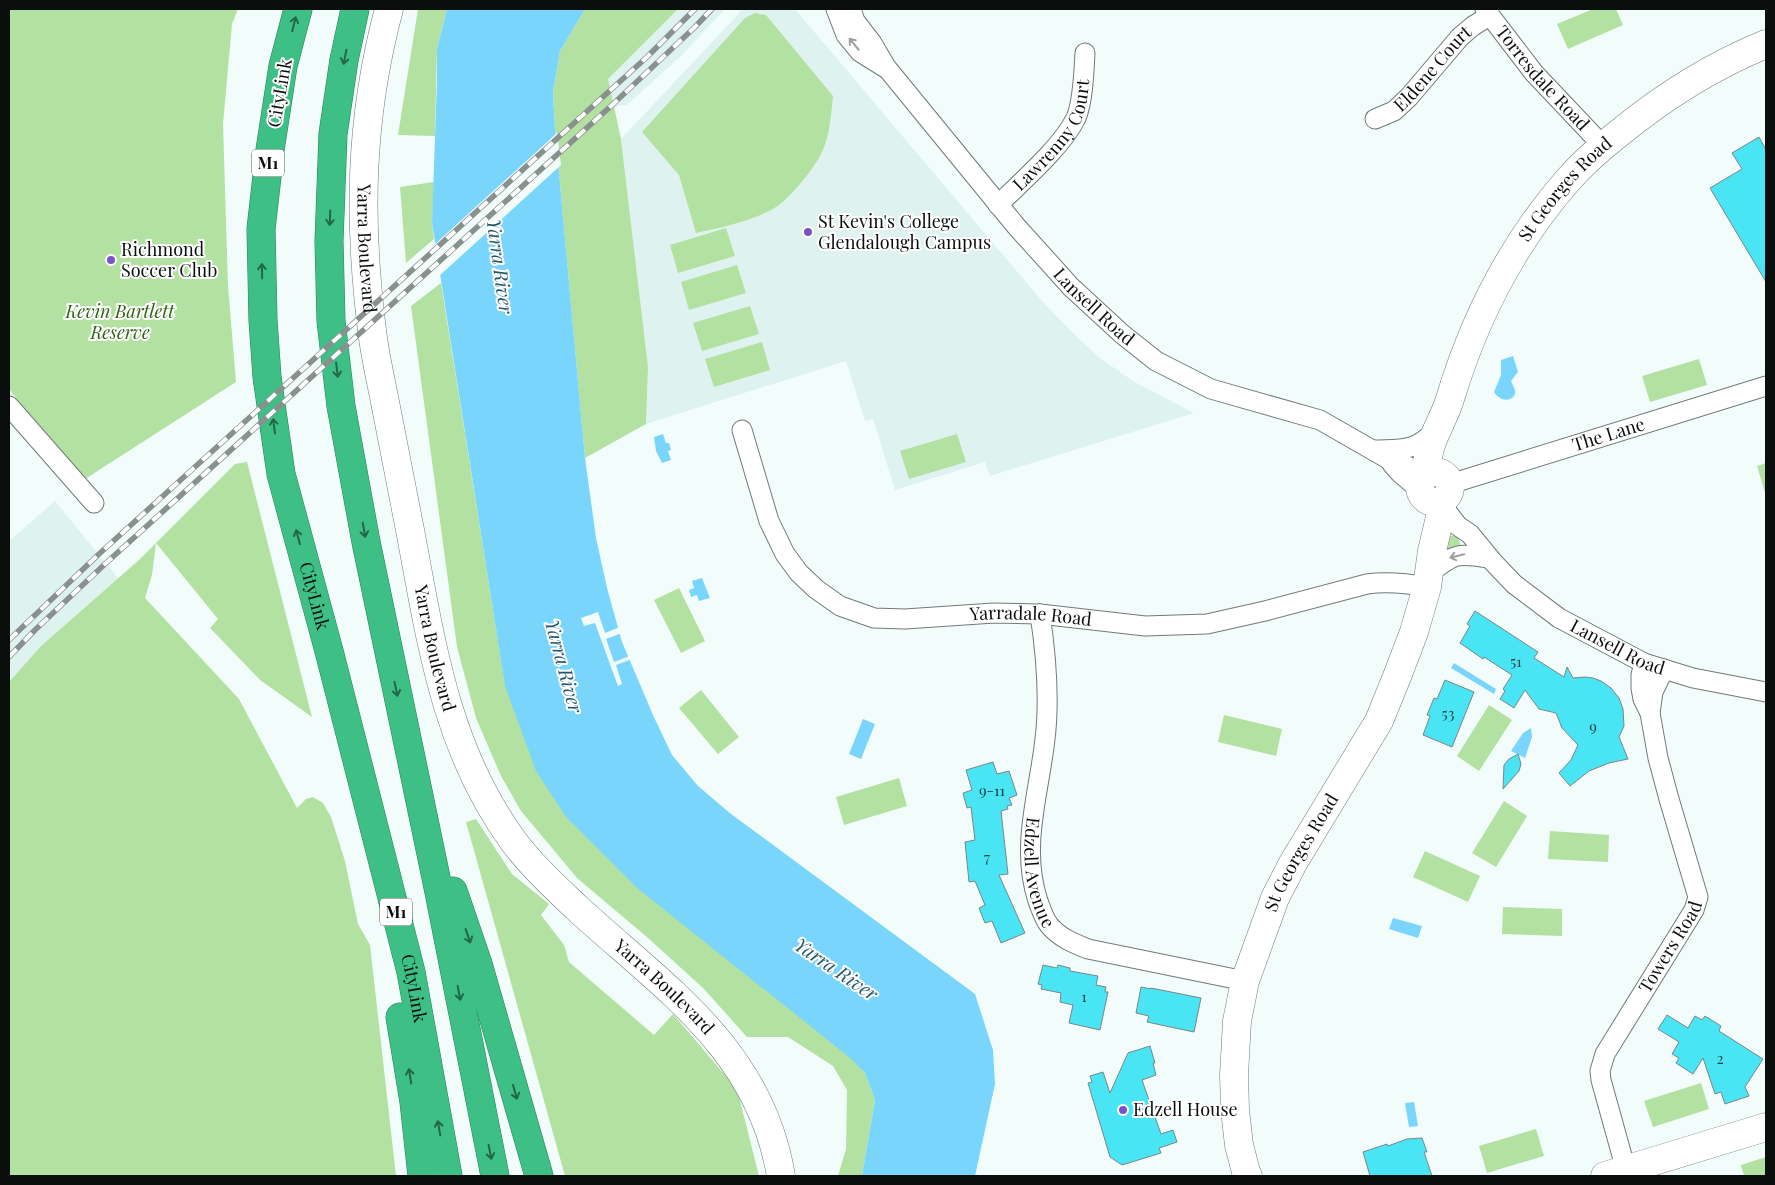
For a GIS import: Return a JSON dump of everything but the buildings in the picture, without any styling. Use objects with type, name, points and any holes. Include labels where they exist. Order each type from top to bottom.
[{"type":"highway","name":"CityLink","points":[[298,9],[283,66],[270,150],[261,229],[262,320],[267,377],[281,474],[329,651],[411,972],[448,1176]]},
{"type":"highway","points":[[355,9],[344,60],[334,134],[329,241],[331,321],[341,406],[366,542],[495,1176]]},
{"type":"highway","points":[[329,651],[395,983],[414,1102],[422,1176]]},
{"type":"highway","points":[[414,774],[478,964],[539,1176]]},
{"type":"street","name":"Yarra Boulevard","points":[[390,9],[380,42],[371,92],[364,153],[362,200],[364,258],[373,342],[433,650],[447,707],[470,769],[514,842],[534,866],[560,892],[684,1002],[721,1043],[736,1064],[753,1093],[766,1122],[775,1147],[781,1176]]},
{"type":"street","name":"Lansell Road","points":[[836,9],[846,35],[860,52],[886,67]]},
{"type":"street","name":"Lansell Road","points":[[851,9],[855,21],[872,42],[886,67],[998,205],[1071,287],[1122,334],[1156,361],[1210,389],[1320,420],[1403,464],[1457,502],[1470,534],[1489,558],[1514,584],[1559,618],[1644,663],[1693,678],[1766,692]]},
{"type":"street","name":"Eldene Court","points":[[1375,119],[1394,111],[1409,97],[1460,37],[1487,12]]},
{"type":"street","name":"Torresdale Road","points":[[1487,12],[1534,73],[1603,146]]},
{"type":"street","name":"St Georges Road","points":[[1247,1175],[1235,1110],[1234,1075],[1237,1021],[1245,981],[1275,898],[1293,863],[1379,720],[1414,632],[1430,571],[1439,525],[1436,488],[1427,458],[1479,319],[1509,262],[1549,203],[1568,179],[1640,115],[1682,87],[1729,60],[1766,44]]},
{"type":"street","name":"Lawrenny Court","points":[[998,205],[1065,136],[1076,117],[1084,74],[1085,53]]},
{"type":"street","name":"The Lane","points":[[1436,488],[1766,386]]},
{"type":"street","points":[[9,406],[94,502]]},
{"type":"street","points":[[1381,454],[1407,449],[1425,441],[1441,420]]},
{"type":"street","name":"Yarradale Road","points":[[742,430],[769,521],[777,539],[799,573],[816,589],[840,606],[874,618],[905,619],[994,613],[1040,614],[1145,626],[1207,624],[1367,584],[1430,571]]},
{"type":"street","points":[[1430,571],[1447,559],[1458,555],[1466,554],[1489,558]]},
{"type":"street","name":"Edzell Avenue","points":[[1040,614],[1044,646],[1046,723],[1030,833],[1030,862],[1035,891],[1048,925],[1065,940],[1088,949],[1245,981]]},
{"type":"street","name":"Towers Road","points":[[1616,1173],[1601,1080],[1602,1063],[1605,1054],[1694,910],[1698,897],[1668,799],[1650,713],[1643,699],[1641,688],[1644,663]]},
{"type":"street","name":"Towers Road","points":[[1650,713],[1654,692],[1664,669]]},
{"type":"street","points":[[1616,1173],[1766,1127]]},
{"type":"shaded area","points":[[678,9],[725,9],[681,56],[627,105],[618,106],[614,110],[604,91],[608,79]]},
{"type":"shaded area","name":"St Kevin's College Glendalough Campus","points":[[743,9],[795,9],[1042,301],[1075,335],[1100,358],[1133,381],[1194,413],[990,476],[985,462],[895,490],[873,419],[865,421],[846,361],[646,424],[648,367],[621,139]]},
{"type":"shaded area","points":[[55,501],[118,578],[41,646],[9,682],[9,541]]},
{"type":"green space","name":"Kevin Bartlett Reserve","points":[[9,9],[238,9],[232,24],[223,124],[228,286],[236,382],[82,481],[9,389]]},
{"type":"green space","points":[[418,9],[447,9],[437,49],[435,136],[398,135]]},
{"type":"green space","points":[[585,9],[678,9],[608,79],[621,139],[648,367],[646,424],[585,458],[553,92],[560,51]]},
{"type":"green space","points":[[1593,9],[1616,9],[1623,25],[1568,49],[1557,24]]},
{"type":"green space","points":[[755,13],[766,15],[833,96],[827,139],[813,167],[779,205],[764,214],[745,221],[696,233],[679,175],[642,132],[745,18]]},
{"type":"green space","points":[[434,182],[432,223],[434,239],[406,263],[400,187]]},
{"type":"green space","points":[[726,228],[735,256],[678,273],[670,245]]},
{"type":"green space","points":[[737,265],[746,293],[689,310],[681,282]]},
{"type":"green space","points":[[441,283],[505,685],[865,1073],[875,1100],[862,1176],[838,1176],[846,1149],[847,1090],[833,1066],[788,1037],[747,1037],[703,988],[577,878],[521,811],[501,776],[476,718],[457,647],[411,306]]},
{"type":"green space","points":[[750,306],[759,334],[702,351],[693,323]]},
{"type":"green space","points":[[762,342],[770,370],[714,387],[705,359]]},
{"type":"green space","points":[[1699,359],[1707,385],[1650,402],[1642,376]]},
{"type":"green space","points":[[957,434],[966,462],[909,479],[900,451]]},
{"type":"green space","points":[[247,462],[312,717],[260,680],[210,628],[218,619],[156,543],[235,464]]},
{"type":"green space","points":[[1766,463],[1766,492],[1765,493],[1757,466]]},
{"type":"green space","points":[[1447,536],[1457,536],[1463,550],[1444,557]]},
{"type":"green space","points":[[156,543],[152,575],[145,598],[239,699],[297,808],[306,799],[313,797],[323,803],[331,817],[345,861],[358,924],[370,945],[396,1176],[9,1176],[9,682],[41,646]]},
{"type":"green space","points":[[679,588],[705,641],[681,653],[654,600]]},
{"type":"green space","points":[[701,690],[739,737],[718,754],[679,708]]},
{"type":"green space","points":[[1489,705],[1512,720],[1479,771],[1457,756]]},
{"type":"green space","points":[[1224,715],[1282,729],[1276,756],[1218,742]]},
{"type":"green space","points":[[899,778],[907,806],[844,825],[836,797]]},
{"type":"green space","points":[[1504,801],[1527,816],[1496,867],[1472,853]]},
{"type":"green space","points":[[476,819],[512,874],[549,904],[541,915],[564,945],[569,962],[654,1035],[673,1014],[737,1089],[759,1176],[565,1176],[466,822]]},
{"type":"green space","points":[[1550,831],[1609,835],[1608,862],[1548,859]]},
{"type":"green space","points":[[1425,851],[1480,876],[1468,902],[1413,877]]},
{"type":"green space","points":[[1503,907],[1562,909],[1562,936],[1502,934]]},
{"type":"green space","points":[[1701,1083],[1709,1109],[1653,1127],[1644,1101]]},
{"type":"green space","points":[[1536,1129],[1544,1156],[1487,1173],[1479,1146]]},
{"type":"green space","points":[[1766,1157],[1766,1176],[1744,1176],[1741,1165]]},
{"type":"water","name":"Yarra River","points":[[447,9],[585,9],[560,51],[553,92],[555,129],[585,458],[596,538],[622,642],[672,755],[698,786],[731,814],[975,994],[993,1050],[995,1084],[975,1176],[862,1176],[875,1100],[865,1073],[849,1057],[636,887],[566,817],[536,771],[505,686],[432,223],[437,49]]},
{"type":"water","points":[[1513,356],[1518,372],[1511,381],[1515,394],[1511,399],[1504,400],[1494,392],[1501,375],[1501,360]]},
{"type":"water","points":[[663,434],[666,443],[669,443],[671,450],[668,451],[671,460],[662,463],[656,451],[654,437]]},
{"type":"water","points":[[702,578],[710,598],[699,601],[697,595],[691,597],[689,590],[694,588],[692,581]]},
{"type":"water","points":[[1454,663],[1496,689],[1494,694],[1451,668]]},
{"type":"water","points":[[863,719],[875,724],[861,759],[849,754]]},
{"type":"water","points":[[1531,728],[1532,737],[1525,758],[1511,751],[1523,733]]},
{"type":"water","points":[[1393,918],[1422,926],[1418,938],[1389,929]]},
{"type":"water","points":[[1414,1102],[1418,1126],[1409,1127],[1405,1103]]},
{"type":"pier","points":[[557,133],[561,165],[438,277],[433,246]]},
{"type":"pier","points":[[598,612],[605,633],[620,627],[622,633],[606,639],[614,662],[630,656],[632,659],[616,665],[622,684],[618,686],[595,623],[584,626],[581,618]]},
{"type":"railway","points":[[9,640],[99,554],[647,57],[695,9]]},
{"type":"railway","points":[[9,657],[106,563],[611,106],[712,9]]},
{"type":"place","name":"St Kevin's College Glendalough Campus","points":[[808,232]]},
{"type":"place","name":"Richmond Soccer Club","points":[[111,260]]},
{"type":"place","name":"Edzell House","points":[[1123,1110]]}]
